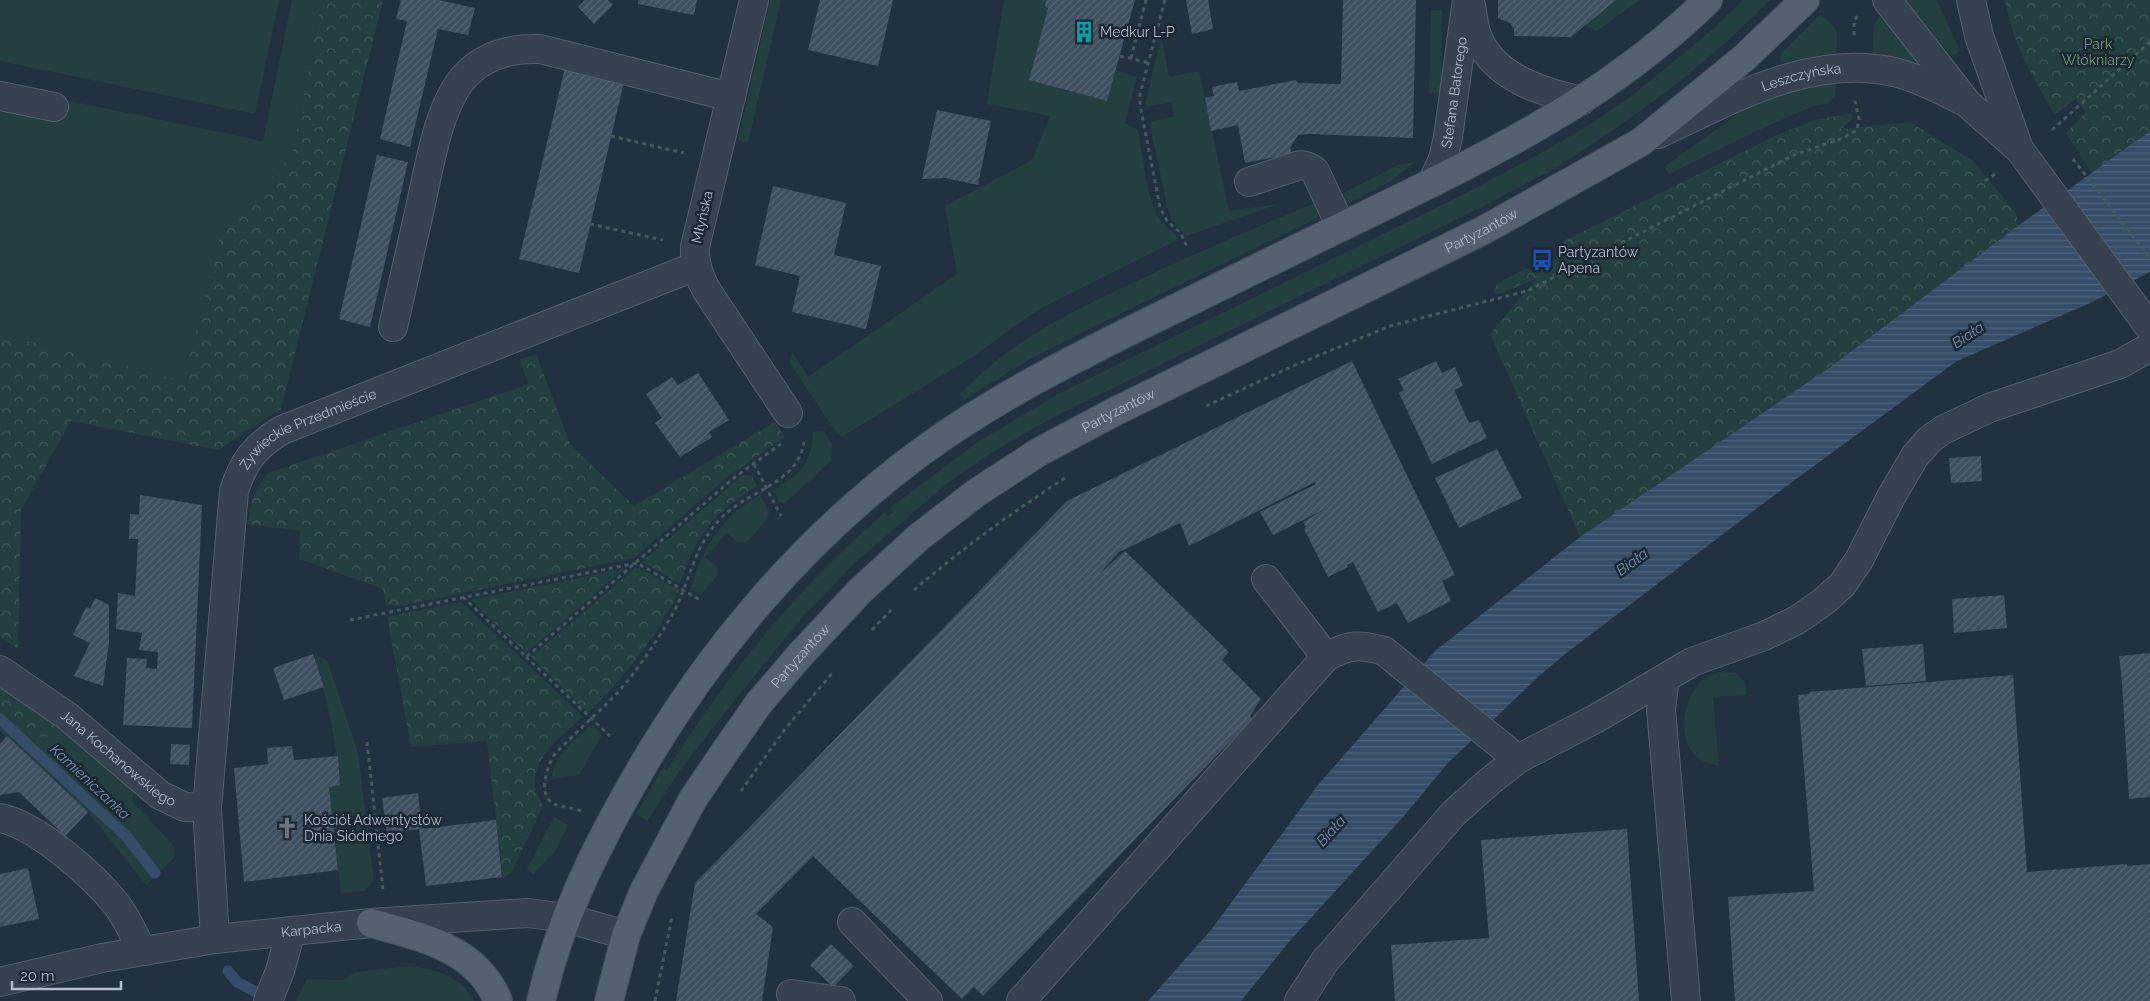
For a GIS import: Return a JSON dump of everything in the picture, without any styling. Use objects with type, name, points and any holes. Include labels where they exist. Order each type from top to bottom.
[{"type":"main road","points":[[541,1001],[546,979],[566,918],[589,864],[613,817],[655,744],[710,663],[765,596],[813,545],[870,494],[921,453],[1014,392],[1079,356],[1432,183],[1514,140],[1581,101],[1636,63],[1688,20],[1708,0]]},
{"type":"main road","name":"Partyzantów","points":[[609,1001],[626,935],[660,858],[688,808],[759,703],[800,654],[860,591],[926,532],[976,493],[1038,452],[1114,412],[1484,230],[1641,142],[1744,58],[1805,0]]},
{"type":"main road","points":[[371,923],[449,948],[468,960],[485,975],[498,1001]]},
{"type":"street","name":"Młyńska","points":[[754,0],[694,246],[696,266],[707,291],[788,413]]},
{"type":"street","name":"Stefana Batorego","points":[[1469,0],[1478,39],[1487,54],[1497,65],[1521,81],[1536,88],[1581,101]]},
{"type":"street","name":"Stefana Batorego","points":[[1432,183],[1443,159],[1448,137],[1469,0]]},
{"type":"street","name":"Leszczyńska","points":[[1887,0],[2011,160],[2040,179],[2150,328]]},
{"type":"street","name":"Leszczyńska","points":[[1953,0],[1978,36]]},
{"type":"street","name":"Leszczyńska","points":[[1971,0],[1978,36],[2011,160]]},
{"type":"street","points":[[393,327],[438,129],[456,87],[468,73],[486,60],[504,52],[520,48],[540,49],[731,97]]},
{"type":"street","name":"Leszczyńska","points":[[1641,142],[1767,84],[1809,72],[1854,68],[1894,72],[1931,84],[1968,104]]},
{"type":"street","points":[[0,96],[54,108]]},
{"type":"street","points":[[1249,182],[1302,164],[1309,167],[1315,171],[1341,227]]},
{"type":"street","name":"Żywieckie Przedmieście","points":[[207,808],[234,491],[240,471],[250,455],[265,440],[282,430],[696,266]]},
{"type":"street","name":"Leszczyńska","points":[[2123,292],[2150,307]]},
{"type":"street","points":[[1299,1001],[1325,961],[1454,813],[1518,759],[1595,719],[1692,662],[1764,636],[1797,620],[1823,602],[1842,585],[1859,560],[1910,464],[1930,439],[1943,430],[1989,408],[2120,364],[2150,347]]},
{"type":"street","points":[[1266,579],[1326,656]]},
{"type":"street","points":[[1021,1001],[1326,656],[1345,647],[1364,645],[1384,651],[1518,759]]},
{"type":"street","name":"Jana Kochanowskiego","points":[[0,670],[67,716],[160,795],[185,807],[207,808]]},
{"type":"street","points":[[1665,678],[1661,709],[1686,1001]]},
{"type":"street","points":[[207,808],[215,939]]},
{"type":"street","points":[[0,818],[12,820],[22,826],[65,854],[91,877],[116,904],[142,951]]},
{"type":"street","name":"Karpacka","points":[[0,982],[142,951],[215,939],[371,923],[528,913],[566,918],[626,935]]},
{"type":"street","points":[[852,922],[924,1000]]},
{"type":"street","points":[[273,990],[291,932]]},
{"type":"street","points":[[791,994],[842,1001]]},
{"type":"path","points":[[1131,58],[1146,0]]},
{"type":"path","points":[[1165,0],[1140,94],[1140,105],[1160,207],[1167,221],[1180,232],[1188,249]]},
{"type":"path","points":[[1854,37],[1854,21],[1859,14]]},
{"type":"path","points":[[2052,130],[2150,42]]},
{"type":"path","points":[[1120,56],[1149,63]]},
{"type":"path","points":[[1205,407],[1302,362],[1390,326],[1528,291],[1794,155],[1843,138],[1856,130],[1858,119],[1855,104]]},
{"type":"path","points":[[611,136],[692,155]]},
{"type":"path","points":[[2073,159],[2150,258]]},
{"type":"path","points":[[1986,181],[2011,160]]},
{"type":"path","points":[[590,224],[671,242]]},
{"type":"path","points":[[577,809],[555,805],[548,798],[545,786],[546,770],[554,755],[624,685],[647,654],[674,612],[697,551],[710,530],[737,504],[787,473],[802,454],[804,440],[800,430],[788,413]]},
{"type":"path","points":[[754,464],[780,516]]},
{"type":"path","points":[[526,657],[735,477]]},
{"type":"path","points":[[908,595],[964,548],[1019,508],[1067,477]]},
{"type":"path","points":[[350,620],[637,563],[700,600]]},
{"type":"path","points":[[463,597],[610,736]]},
{"type":"path","points":[[869,633],[895,607]]},
{"type":"path","points":[[737,797],[785,729],[838,666]]},
{"type":"path","points":[[367,742],[383,896]]},
{"type":"path","points":[[655,1001],[673,911]]},
{"type":"green space","points":[[0,0],[279,0],[255,114],[0,61]]},
{"type":"green space","points":[[292,0],[322,0],[292,155],[221,233],[183,382],[0,334],[0,105],[65,100],[263,141]]},
{"type":"green space","points":[[322,0],[383,0],[281,409],[218,450],[71,421],[21,510],[18,649],[0,636],[0,334],[183,381],[221,233],[292,155]]},
{"type":"green space","points":[[770,0],[781,0],[748,143],[738,140]]},
{"type":"green space","points":[[1004,0],[1046,0],[1045,7],[1048,8],[1029,80],[1107,101],[1115,70],[1137,77],[1125,123],[1138,130],[1148,186],[1158,217],[1179,239],[1051,303],[1026,318],[974,356],[843,436],[837,434],[790,363],[792,352],[808,377],[957,274],[945,206],[1032,160],[1050,116],[987,104]]},
{"type":"green space","points":[[1616,0],[1640,0],[1597,31],[1585,25]]},
{"type":"green space","points":[[1743,0],[1770,0],[1695,69],[1613,130],[1557,167],[1486,205],[1056,416],[991,453],[949,482],[858,560],[807,612],[678,773],[647,821],[636,814],[663,768],[667,770],[715,698],[740,665],[822,571],[885,512],[888,516],[893,512],[890,508],[979,441],[1060,393],[1464,194],[1543,152],[1592,123],[1634,94],[1713,29]]},
{"type":"green space","points":[[1905,0],[1937,0],[1959,49],[1958,54],[1951,55]]},
{"type":"green space","name":"Park Włókniarzy","points":[[2005,0],[2150,0],[2150,131],[2092,173],[2066,133],[2086,112],[2075,99],[2055,115],[2024,60],[2008,16]]},
{"type":"green space","points":[[1431,10],[1442,10],[1441,93],[1429,93]]},
{"type":"green space","points":[[1820,14],[1831,24],[1836,32],[1836,55],[1780,62],[1781,54]]},
{"type":"green space","points":[[1881,14],[1919,61],[1916,66],[1872,57],[1874,25]]},
{"type":"green space","points":[[1161,35],[1169,77],[1199,71],[1229,211],[1279,204],[1186,236],[1172,220],[1168,210],[1150,126],[1152,121],[1174,116],[1171,102],[1148,107],[1145,105]]},
{"type":"green space","points":[[1836,81],[1835,96],[1827,104],[1813,106],[1761,129],[1669,174],[1664,167],[1753,103],[1781,91]]},
{"type":"green space","points":[[1853,113],[1851,120],[1841,129],[1910,122],[1973,161],[2016,213],[2019,225],[1829,368],[1580,537],[1490,334],[1536,279],[1496,295],[1494,290],[1498,283],[1525,269],[1530,269],[1532,272],[1541,268],[1567,253],[1562,242],[1777,135],[1818,119]]},
{"type":"green space","points":[[1414,162],[1391,181],[1347,204],[1339,195],[1398,165]]},
{"type":"green space","points":[[1315,203],[1319,211],[1317,218],[1077,335],[1023,363],[964,400],[960,394],[1001,357],[1023,341],[1068,315],[1184,259]]},
{"type":"green space","points":[[536,354],[570,444],[634,506],[775,422],[785,437],[731,474],[634,558],[399,606],[386,605],[383,589],[299,559],[300,531],[248,524],[254,497],[259,485],[268,473],[529,384],[519,360]]},
{"type":"green space","points":[[823,431],[832,444],[831,461],[785,503],[779,502],[773,490],[797,474],[807,460],[813,432]]},
{"type":"green space","points":[[743,475],[752,476],[757,486],[728,506],[708,526],[693,551],[680,584],[644,563],[644,560]]},
{"type":"green space","points":[[760,495],[769,511],[767,520],[747,542],[738,542],[727,533],[705,557],[717,567],[718,575],[702,594],[690,590],[701,560],[715,535],[734,514]]},
{"type":"green space","points":[[637,567],[679,590],[651,639],[627,671],[588,713],[531,657]]},
{"type":"green space","points":[[624,569],[526,653],[471,600]]},
{"type":"green space","points":[[461,602],[583,717],[551,747],[539,765],[535,776],[535,787],[543,806],[511,873],[503,878],[487,741],[411,747],[387,617]]},
{"type":"green space","points":[[313,654],[327,660],[358,753],[374,880],[364,891],[341,893],[329,787],[340,785],[330,719],[323,686]]},
{"type":"green space","points":[[1719,672],[1735,673],[1745,682],[1747,695],[1713,697],[1719,766],[1703,761],[1693,753],[1686,741],[1684,721],[1689,701],[1698,684],[1705,678]]},
{"type":"green space","points":[[0,682],[58,726],[45,740],[9,717],[0,724]]},
{"type":"green space","points":[[8,717],[45,740],[58,726],[118,775],[134,792],[132,801],[174,846],[175,857],[146,885],[88,812],[0,731],[0,724]]},
{"type":"green space","points":[[592,725],[602,735],[579,775],[552,779],[553,770],[561,755],[572,742]]},
{"type":"green space","points":[[554,817],[568,825],[556,850],[533,875],[527,869]]},
{"type":"green space","points":[[408,966],[437,971],[454,979],[469,992],[474,1001],[296,1001],[307,979],[343,980],[356,972]]},
{"type":"water","name":"Biała","points":[[2150,131],[2150,272],[2088,304],[1957,361],[1772,497],[1565,654],[1538,677],[1447,764],[1404,816],[1288,943],[1241,1001],[1148,1001],[1211,930],[1318,785],[1435,651],[1580,537],[1829,368],[2019,225]]},
{"type":"building","points":[[401,0],[439,0],[475,8],[468,35],[438,29],[410,147],[380,139],[407,21],[396,19]]},
{"type":"building","points":[[585,0],[608,0],[613,5],[594,24],[578,7]]},
{"type":"building","points":[[638,0],[697,0],[694,15],[638,4]]},
{"type":"building","points":[[820,0],[893,0],[878,66],[808,50]]},
{"type":"building","name":"Medkur L-P","points":[[1046,0],[1135,0],[1107,101],[1029,80],[1048,8],[1045,7]]},
{"type":"building","points":[[1186,0],[1208,0],[1213,29],[1192,34]]},
{"type":"building","points":[[1343,0],[1416,0],[1413,138],[1298,135],[1290,148],[1292,154],[1245,163],[1238,125],[1211,131],[1205,98],[1214,96],[1212,87],[1237,82],[1239,91],[1296,80],[1298,83],[1341,84]]},
{"type":"building","points":[[1498,0],[1616,0],[1571,37],[1514,36],[1514,29],[1510,23],[1498,18]]},
{"type":"building","points":[[565,68],[624,82],[579,273],[519,259]]},
{"type":"building","points":[[937,110],[991,121],[978,185],[945,178],[922,179]]},
{"type":"building","points":[[377,155],[408,162],[370,327],[339,319]]},
{"type":"building","points":[[773,186],[846,203],[834,255],[881,266],[866,329],[792,312],[800,276],[755,265]]},
{"type":"building","points":[[1352,361],[1455,575],[1442,581],[1451,601],[1408,623],[1397,603],[1378,612],[1353,562],[1347,565],[1348,567],[1328,577],[1304,529],[1306,527],[1303,522],[1327,508],[1273,535],[1260,512],[1316,484],[1315,482],[1189,546],[1180,523],[1119,552],[1098,575],[1125,551],[1229,652],[1222,660],[1261,699],[1250,716],[1252,719],[983,996],[974,987],[962,999],[813,856],[756,914],[773,927],[762,1001],[676,1001],[695,883],[1067,501]]},
{"type":"building","points":[[1436,361],[1442,373],[1455,367],[1463,386],[1454,390],[1469,423],[1479,420],[1487,438],[1432,464],[1399,393],[1404,390],[1398,379]]},
{"type":"building","points":[[698,373],[729,420],[709,432],[712,437],[680,457],[655,423],[662,418],[646,394],[672,377],[678,385]]},
{"type":"building","points":[[1497,449],[1522,498],[1459,528],[1435,478]]},
{"type":"building","points":[[1981,456],[1982,481],[1951,483],[1949,458]]},
{"type":"building","points":[[140,495],[202,505],[192,728],[123,725],[127,658],[147,659],[146,668],[157,669],[158,652],[139,650],[142,633],[116,629],[118,593],[135,596],[138,539],[129,539],[130,514],[139,515]]},
{"type":"building","points":[[2004,595],[2007,628],[1954,633],[1952,599]]},
{"type":"building","points":[[95,598],[109,605],[109,643],[103,686],[74,676],[90,643],[73,635],[86,607],[90,609]]},
{"type":"building","points":[[1923,644],[1926,681],[1866,686],[1862,649]]},
{"type":"building","points":[[2150,653],[2150,797],[2129,799],[2119,656]]},
{"type":"building","points":[[313,654],[324,687],[284,700],[273,668]]},
{"type":"building","points":[[2013,675],[2027,872],[2150,864],[2150,1001],[1735,1001],[1728,897],[1814,891],[1798,695],[1810,694],[1809,692]]},
{"type":"building","points":[[7,736],[88,812],[65,836],[19,792],[0,795],[0,744]]},
{"type":"building","points":[[171,744],[190,745],[189,765],[170,764]]},
{"type":"building","name":"Kościół Adwentystów Dnia Siódmego","points":[[292,746],[294,760],[338,756],[340,785],[329,787],[338,870],[244,882],[234,768],[268,764],[267,748]]},
{"type":"building","points":[[418,793],[422,829],[496,820],[502,877],[426,886],[419,829],[387,833],[382,798]]},
{"type":"building","points":[[1627,829],[1639,1001],[1395,1001],[1391,945],[1489,938],[1481,840]]},
{"type":"building","points":[[28,868],[39,919],[0,927],[0,874]]},
{"type":"building","points":[[831,944],[854,966],[833,987],[810,965]]},
{"type":"waterway","name":"Kamieniczanka","points":[[0,719],[127,837],[155,873]]},
{"type":"waterway","name":"Kamieniczanka","points":[[228,971],[237,982],[269,999]]},
{"type":"place","name":"Medkur L-P","points":[[1084,32]]},
{"type":"place","name":"Partyzantów Apena","points":[[1542,260]]},
{"type":"place","name":"Kościół Adwentystów Dnia Siódmego","points":[[287,828]]}]
